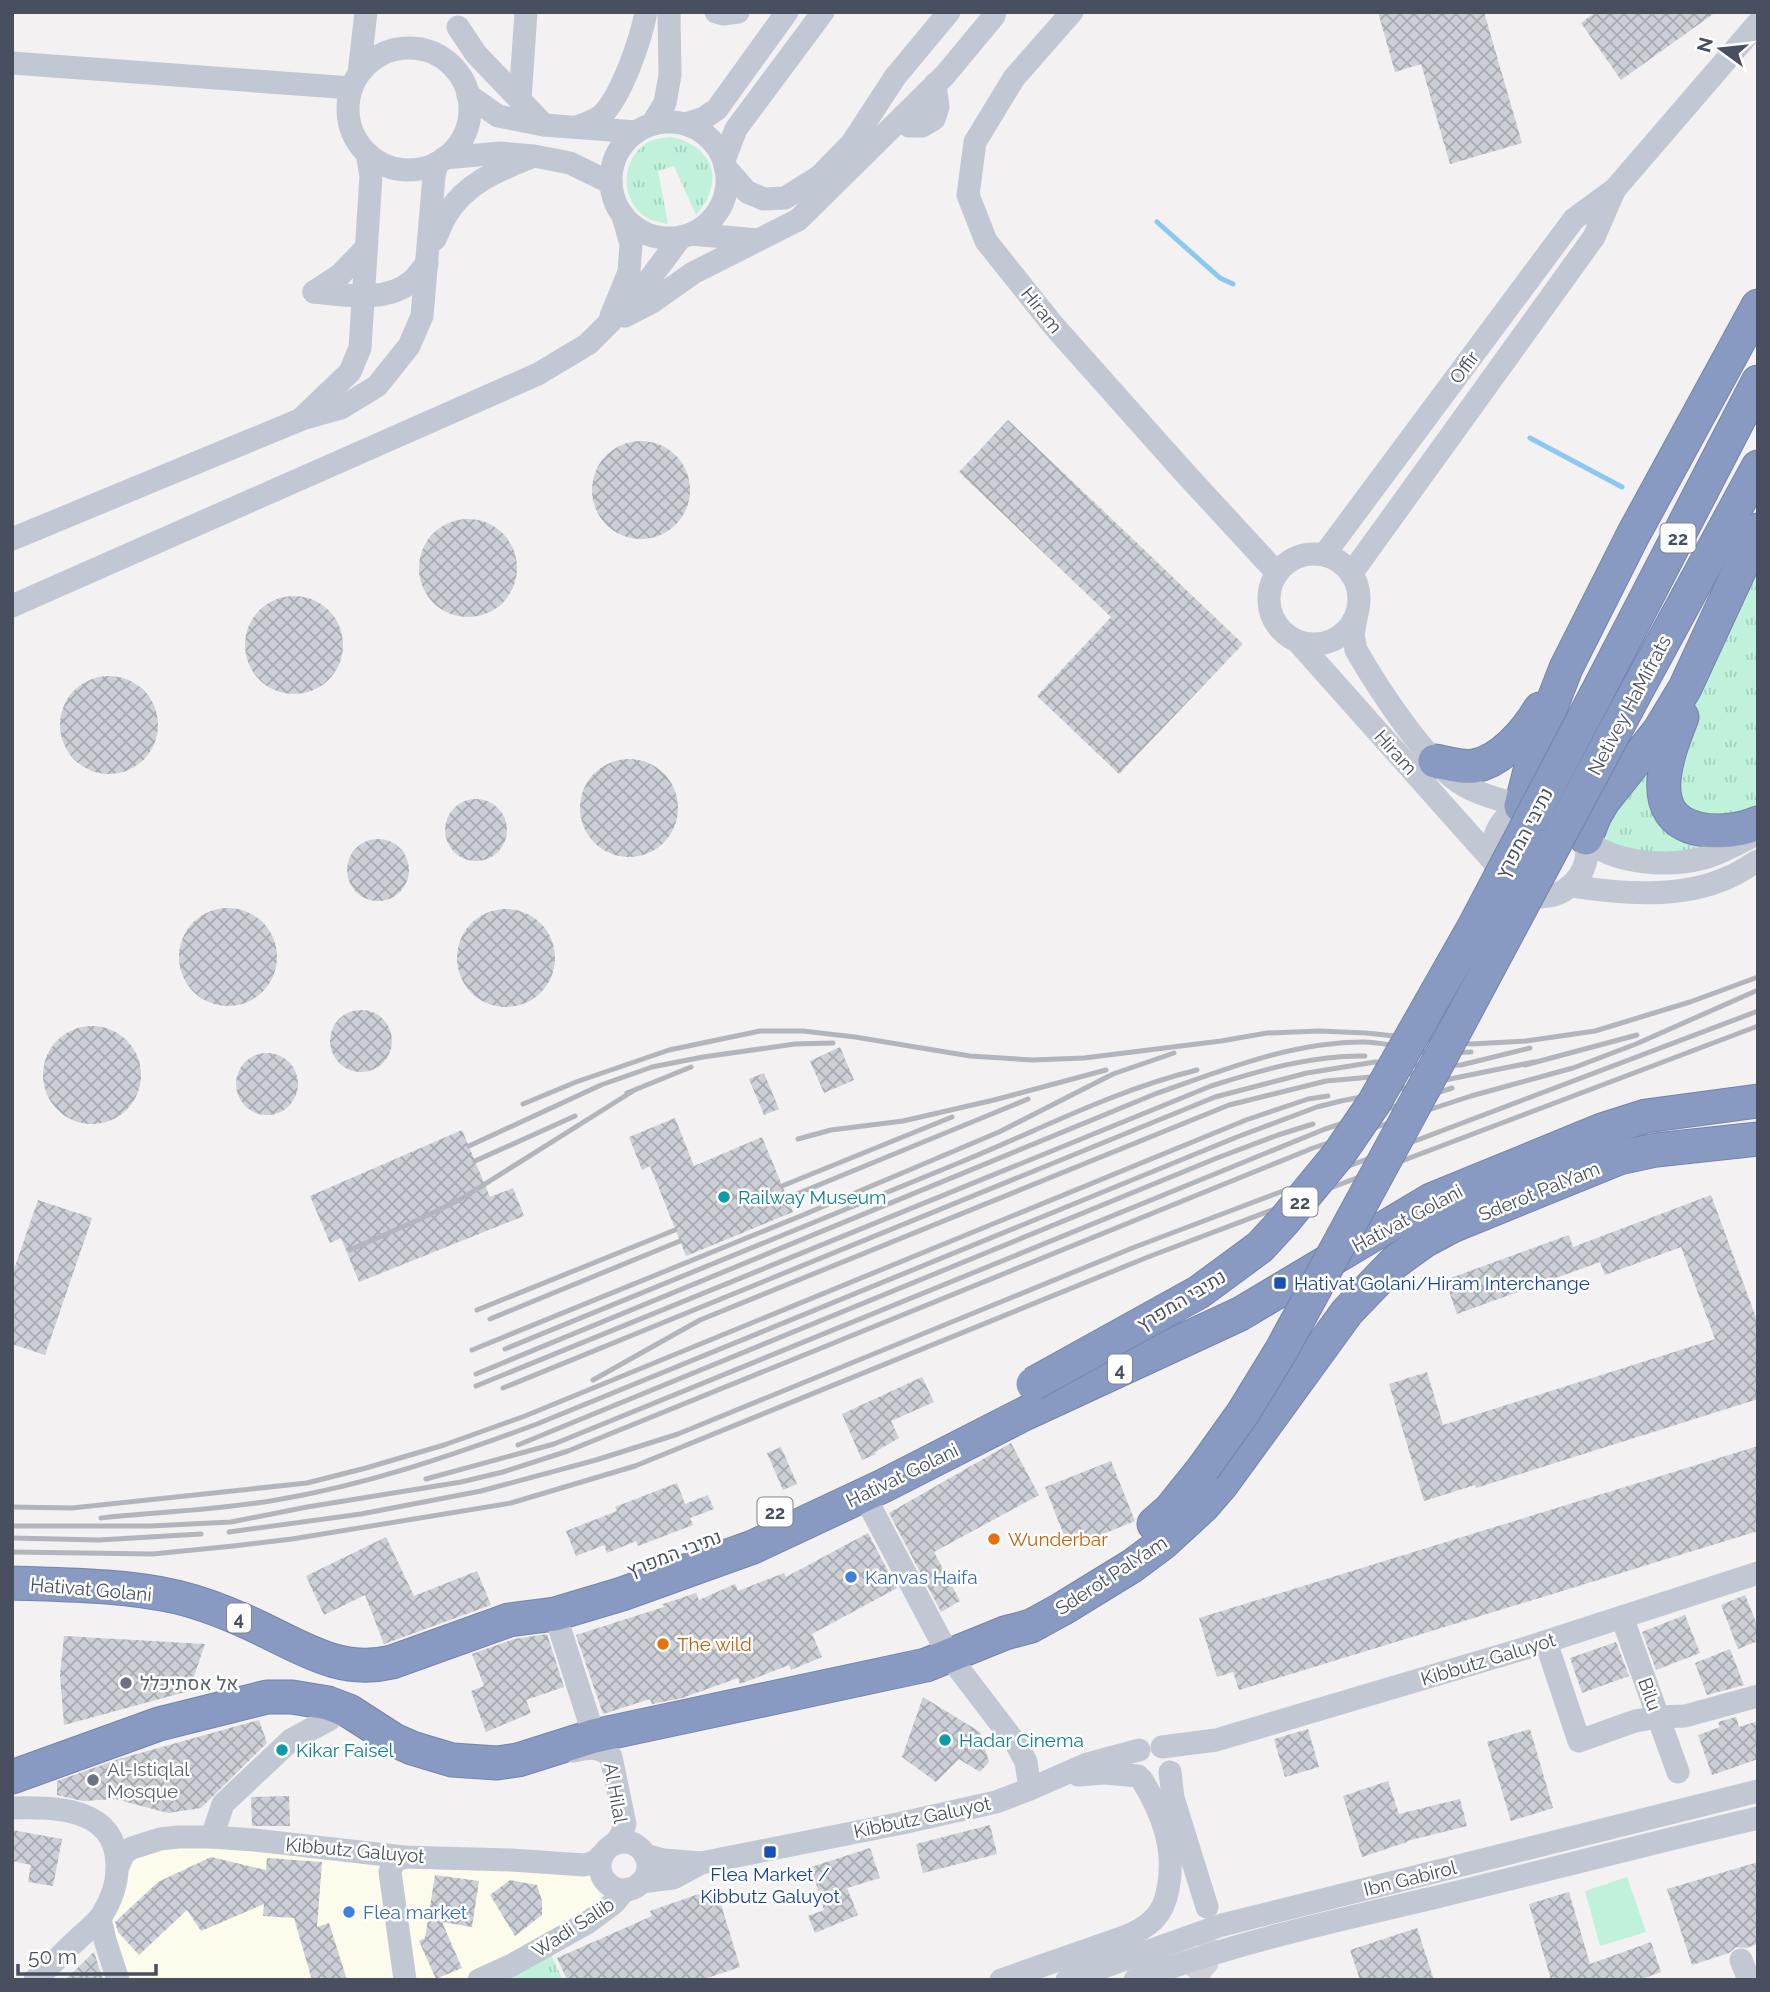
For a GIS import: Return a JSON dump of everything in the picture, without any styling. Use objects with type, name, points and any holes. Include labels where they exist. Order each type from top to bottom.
[{"type":"highway","points":[[1435,761],[1473,766],[1492,760],[1518,739],[1538,713],[1566,668],[1633,535],[1758,306]]},
{"type":"highway","name":"Netivey HaMifrats","points":[[1597,694],[1758,382]]},
{"type":"highway","name":"Netivey HaMifrats","points":[[1005,1633],[1052,1594],[1122,1550],[1170,1510],[1243,1413],[1281,1351],[1451,1039],[1758,467]]},
{"type":"highway","points":[[1586,838],[1604,800],[1659,732],[1685,688],[1758,530]]},
{"type":"highway","points":[[1721,612],[1671,745],[1665,769],[1666,806],[1676,819],[1692,828],[1715,832],[1735,831],[1758,823]]},
{"type":"highway","points":[[1521,806],[1537,744],[1566,668]]},
{"type":"highway","name":"נתיבי המפרץ","points":[[509,1620],[550,1597],[695,1546],[874,1467],[1033,1384],[1199,1292],[1260,1247],[1339,1154],[1374,1103],[1474,927],[1597,694]]},
{"type":"highway","name":"Hativat Golani","points":[[12,1583],[120,1587],[178,1597],[228,1613],[298,1648],[329,1660],[361,1667],[392,1662],[509,1620],[555,1614],[622,1594],[753,1547],[1026,1413],[1240,1314],[1432,1200],[1602,1130],[1635,1119],[1672,1112],[1758,1101]]},
{"type":"highway","name":"Sderot PalYam","points":[[12,1777],[159,1724],[277,1696],[328,1703],[349,1711],[394,1741],[431,1755],[452,1760],[497,1763],[926,1665],[1005,1633],[1031,1626],[1132,1566],[1163,1543],[1203,1506],[1222,1484],[1347,1312],[1395,1262],[1414,1248],[1452,1226],[1619,1158],[1656,1150],[1758,1139]]},
{"type":"street","points":[[366,12],[348,109],[351,130],[361,148],[377,161],[397,169],[417,169],[441,161],[500,153],[534,156],[570,163],[611,183]]},
{"type":"street","points":[[520,100],[526,12]]},
{"type":"street","points":[[577,127],[601,116],[614,98],[635,53],[646,12]]},
{"type":"street","points":[[607,325],[629,272],[631,244],[623,216],[615,202],[611,172],[620,149],[644,128],[665,103],[670,75],[669,12]]},
{"type":"street","points":[[716,12],[738,12]]},
{"type":"street","points":[[686,124],[704,118],[717,109],[787,12]]},
{"type":"street","points":[[623,216],[634,227],[650,236],[669,239],[704,227],[717,214],[725,197],[728,178],[725,163],[736,129],[823,12]]},
{"type":"street","points":[[355,80],[371,60],[387,52],[421,48],[437,54],[451,64],[465,86],[498,116],[544,125],[577,127],[644,128],[669,121],[686,124],[702,131],[715,143],[725,163],[747,192],[764,199],[785,198],[820,176],[852,143],[895,77],[949,12]]},
{"type":"street","points":[[607,325],[652,302],[694,273],[798,220],[935,84],[995,12]]},
{"type":"street","name":"Hiram","points":[[1072,12],[1014,78],[975,142],[968,195],[986,241],[1053,325],[1277,573]]},
{"type":"street","points":[[458,20],[476,54],[544,125]]},
{"type":"street","points":[[12,539],[302,418],[341,408],[377,386],[410,345],[422,316],[434,176],[441,161],[454,150],[468,122],[458,20]]},
{"type":"street","name":"Offir","points":[[1324,555],[1574,219],[1615,189],[1758,23]]},
{"type":"street","points":[[12,63],[355,80]]},
{"type":"street","points":[[302,418],[350,372],[360,348],[371,176],[367,153]]},
{"type":"street","points":[[366,248],[341,275],[314,292],[363,296],[390,292],[411,282],[427,259],[447,214],[466,190],[491,173],[534,156]]},
{"type":"street","name":"Offir","points":[[1351,574],[1594,237],[1615,189]]},
{"type":"street","points":[[686,235],[759,240]]},
{"type":"street","points":[[12,606],[537,374],[588,344],[640,292],[686,235]]},
{"type":"street","points":[[1324,555],[1344,566],[1351,574],[1359,598],[1357,611],[1351,625],[1341,636],[1328,643],[1313,645],[1298,642],[1286,635],[1270,613],[1271,585],[1277,573],[1298,557],[1324,555]]},
{"type":"street","name":"Hiram","points":[[1357,611],[1353,634],[1356,650],[1414,736],[1435,761],[1462,785],[1521,806]]},
{"type":"street","name":"Hiram","points":[[1298,642],[1494,862]]},
{"type":"street","points":[[1553,804],[1568,811],[1579,823],[1586,838],[1588,851],[1580,877],[1557,895],[1541,898],[1525,895],[1511,888],[1500,876],[1494,862],[1495,835],[1501,823],[1521,806],[1553,804]]},
{"type":"street","points":[[1586,838],[1594,847],[1611,855],[1637,862],[1670,862],[1704,858],[1758,833]]},
{"type":"street","points":[[1571,886],[1599,891],[1669,893],[1700,887],[1729,877],[1758,861]]},
{"type":"street","points":[[857,1497],[868,1503],[949,1656],[1017,1745],[1026,1762],[1030,1789]]},
{"type":"street","name":"Kibbutz Galuyot","points":[[1168,1762],[1216,1740],[1546,1642],[1758,1573]]},
{"type":"street","name":"Al Hilal","points":[[555,1614],[594,1742],[611,1758],[625,1824],[621,1836],[608,1849]]},
{"type":"street","name":"Bilu","points":[[1622,1616],[1678,1772]]},
{"type":"street","points":[[1546,1642],[1579,1741],[1635,1721],[1685,1716],[1758,1696]]},
{"type":"street","points":[[212,1837],[223,1804],[291,1740],[330,1719]]},
{"type":"street","points":[[1001,1980],[1127,1936],[1142,1929],[1156,1917],[1166,1899],[1172,1872],[1171,1851],[1156,1806],[1133,1766],[1133,1760],[1139,1750],[1150,1744],[1168,1762],[1173,1797],[1207,1907]]},
{"type":"street","name":"Kibbutz Galuyot","points":[[645,1856],[701,1863],[996,1802],[1087,1764],[1139,1750]]},
{"type":"street","points":[[1140,1778],[1147,1782],[1163,1780],[1168,1762]]},
{"type":"street","name":"Kibbutz Galuyot","points":[[1056,1777],[1105,1773],[1140,1778]]},
{"type":"street","name":"Ibn Gabirol","points":[[1067,1980],[1234,1922],[1758,1791]]},
{"type":"street","points":[[12,1808],[61,1809],[86,1816],[99,1822],[114,1844],[117,1855],[117,1869],[110,1900],[100,1918],[35,1980]]},
{"type":"street","name":"Ibn Gabirol","points":[[1135,1980],[1214,1953],[1335,1920],[1758,1818]]},
{"type":"street","name":"Kibbutz Galuyot","points":[[117,1869],[124,1853],[143,1843],[178,1837],[212,1837],[404,1857],[584,1864],[596,1862],[608,1849]]},
{"type":"street","points":[[621,1842],[635,1845],[645,1856],[647,1870],[635,1886],[614,1888],[603,1877],[600,1863],[608,1849],[621,1842]]},
{"type":"street","points":[[404,1857],[394,1861],[390,1872],[405,1980]]},
{"type":"street","name":"Kibbutz Galuyot","points":[[635,1886],[673,1878],[701,1863]]},
{"type":"street","name":"Wadi Salib","points":[[478,1980],[512,1965],[587,1923],[614,1903],[623,1892],[635,1886]]},
{"type":"street","points":[[100,1918],[118,1980]]},
{"type":"shaded area","name":"Flea market","points":[[143,1843],[584,1865],[605,1906],[471,1980],[118,1980],[110,1900],[116,1878]]},
{"type":"green space","points":[[671,137],[697,148],[706,157],[713,178],[711,190],[696,215],[674,166],[658,171],[668,224],[643,215],[630,199],[627,179],[628,169],[637,151],[651,141]]},
{"type":"green space","points":[[1758,557],[1758,808],[1717,821],[1675,804],[1676,749]]},
{"type":"green space","points":[[1672,722],[1658,789],[1737,836],[1688,852],[1646,854],[1613,845],[1598,828]]},
{"type":"green space","points":[[1627,1877],[1646,1932],[1600,1946],[1585,1891]]},
{"type":"green space","points":[[550,1953],[563,1980],[497,1980]]},
{"type":"building","points":[[1378,12],[1484,12],[1522,143],[1450,164],[1421,64],[1395,72]]},
{"type":"building","points":[[1596,12],[1716,12],[1621,80],[1581,23]]},
{"type":"building","points":[[1008,420],[1243,644],[1119,774],[1037,696],[1111,617],[959,472]]},
{"type":"building","points":[[641,441],[668,449],[682,463],[690,490],[682,517],[668,531],[641,539],[614,531],[600,517],[592,490],[600,463],[614,449]]},
{"type":"building","points":[[468,519],[495,527],[509,541],[517,568],[509,595],[495,609],[468,617],[441,609],[427,595],[419,568],[427,541],[441,527]]},
{"type":"building","points":[[294,596],[321,604],[335,618],[343,645],[335,672],[321,686],[294,694],[267,686],[253,672],[245,645],[253,618],[267,604]]},
{"type":"building","points":[[109,676],[136,684],[150,698],[158,725],[150,752],[136,766],[109,774],[82,766],[68,752],[60,725],[68,698],[82,684]]},
{"type":"building","points":[[629,759],[656,767],[670,781],[678,808],[670,835],[656,849],[629,857],[602,849],[588,835],[580,808],[588,781],[602,767]]},
{"type":"building","points":[[476,799],[498,808],[507,830],[498,852],[476,861],[454,852],[445,830],[454,808]]},
{"type":"building","points":[[378,839],[400,848],[409,870],[400,892],[378,901],[356,892],[347,870],[356,848]]},
{"type":"building","points":[[228,908],[255,916],[269,930],[277,957],[269,984],[255,998],[228,1006],[201,998],[187,984],[179,957],[187,930],[201,916]]},
{"type":"building","points":[[506,909],[533,917],[547,931],[555,958],[547,985],[533,999],[506,1007],[479,999],[465,985],[457,958],[465,931],[479,917]]},
{"type":"building","points":[[361,1010],[383,1019],[392,1041],[383,1063],[361,1072],[339,1063],[330,1041],[339,1019]]},
{"type":"building","points":[[92,1026],[119,1034],[133,1048],[141,1075],[133,1102],[119,1116],[92,1124],[65,1116],[51,1102],[43,1075],[51,1048],[65,1034]]},
{"type":"building","points":[[840,1047],[854,1080],[824,1093],[810,1061]]},
{"type":"building","points":[[267,1053],[289,1062],[298,1084],[289,1106],[267,1115],[245,1106],[236,1084],[245,1062]]},
{"type":"building","points":[[764,1073],[779,1109],[764,1115],[749,1079]]},
{"type":"building","name":"Railway Museum","points":[[675,1118],[694,1166],[762,1137],[793,1212],[686,1256],[650,1166],[642,1170],[629,1137]]},
{"type":"building","points":[[462,1130],[490,1197],[513,1188],[524,1216],[359,1282],[341,1238],[330,1243],[310,1196]]},
{"type":"building","points":[[1711,1195],[1758,1323],[1758,1399],[1476,1488],[1475,1485],[1424,1501],[1389,1384],[1427,1372],[1443,1425],[1715,1339],[1681,1247],[1605,1275],[1600,1262],[1457,1314],[1445,1280],[1569,1235],[1573,1247]]},
{"type":"building","points":[[38,1200],[92,1218],[45,1355],[12,1344],[12,1275]]},
{"type":"building","points":[[922,1377],[934,1402],[891,1421],[899,1438],[862,1460],[842,1414]]},
{"type":"building","points":[[1011,1443],[1039,1495],[934,1552],[960,1601],[941,1612],[889,1513]]},
{"type":"building","points":[[1758,1446],[1758,1531],[1239,1690],[1233,1672],[1217,1677],[1199,1618]]},
{"type":"building","points":[[781,1447],[797,1484],[783,1490],[767,1453]]},
{"type":"building","points":[[1111,1461],[1135,1521],[1069,1548],[1045,1487]]},
{"type":"building","points":[[677,1483],[685,1504],[708,1495],[714,1509],[690,1518],[693,1525],[638,1546],[636,1541],[607,1553],[604,1545],[576,1556],[566,1531],[617,1511],[615,1507]]},
{"type":"building","points":[[868,1533],[897,1588],[812,1634],[822,1657],[791,1670],[789,1665],[740,1684],[738,1678],[682,1698],[652,1704],[650,1699],[603,1714],[576,1635],[664,1607],[663,1604],[696,1593],[699,1600],[735,1584],[738,1591],[784,1573],[786,1577]]},
{"type":"building","points":[[386,1537],[414,1596],[477,1571],[491,1605],[384,1644],[365,1595],[324,1615],[306,1576]]},
{"type":"building","points":[[1745,1595],[1758,1627],[1758,1641],[1738,1649],[1721,1605]]},
{"type":"building","points":[[1685,1615],[1700,1653],[1656,1670],[1642,1632]]},
{"type":"building","points":[[547,1634],[564,1687],[526,1700],[531,1713],[486,1732],[471,1691],[484,1686],[472,1654],[514,1639]]},
{"type":"building","name":"אל אסתיכלל","points":[[64,1636],[205,1644],[189,1691],[64,1725],[60,1675]]},
{"type":"building","points":[[1616,1642],[1629,1676],[1582,1693],[1570,1658]]},
{"type":"building","points":[[1730,1649],[1744,1685],[1707,1695],[1695,1663]]},
{"type":"building","name":"Hadar Cinema","points":[[923,1697],[980,1732],[989,1762],[980,1772],[959,1759],[936,1782],[902,1757]]},
{"type":"building","points":[[1736,1717],[1739,1727],[1758,1721],[1758,1759],[1712,1775],[1698,1735],[1720,1727],[1718,1722]]},
{"type":"building","points":[[259,1720],[267,1743],[201,1808],[168,1813],[115,1799],[83,1801],[57,1795],[57,1781],[119,1759]]},
{"type":"building","points":[[1308,1729],[1319,1767],[1285,1777],[1274,1739]]},
{"type":"building","points":[[1530,1729],[1553,1808],[1511,1821],[1487,1742]]},
{"type":"building","points":[[1388,1781],[1399,1814],[1460,1799],[1467,1826],[1407,1841],[1362,1857],[1343,1796]]},
{"type":"building","points":[[289,1796],[290,1826],[252,1826],[251,1797]]},
{"type":"building","points":[[990,1825],[997,1854],[923,1873],[916,1844]]},
{"type":"building","points":[[12,1830],[62,1839],[53,1886],[28,1882],[31,1865],[12,1861]]},
{"type":"building","points":[[870,1848],[880,1878],[847,1888],[858,1915],[815,1933],[808,1916],[824,1910],[811,1867]]},
{"type":"building","points":[[211,1857],[266,1870],[267,1858],[322,1862],[317,1927],[329,1923],[347,1980],[312,1980],[294,1918],[263,1916],[264,1904],[201,1931],[187,1910],[139,1955],[118,1932],[115,1922],[158,1882]]},
{"type":"building","points":[[1758,1862],[1758,1944],[1746,1948],[1736,1947],[1729,1953],[1692,1965],[1667,1889]]},
{"type":"building","points":[[435,1875],[479,1881],[472,1927],[442,1922],[462,1968],[436,1979],[419,1941],[425,1938]]},
{"type":"building","points":[[510,1880],[537,1885],[542,1901],[542,1915],[515,1936],[490,1895]]},
{"type":"building","points":[[716,1888],[740,1967],[701,1980],[567,1980],[557,1958],[652,1916],[650,1911]]},
{"type":"building","points":[[1569,1892],[1590,1964],[1651,1942],[1661,1972],[1639,1980],[1551,1980],[1529,1904]]},
{"type":"building","points":[[1417,1928],[1434,1980],[1360,1980],[1350,1950]]},
{"type":"building","points":[[94,1952],[103,1980],[65,1980]]},
{"type":"waterway","points":[[1157,222],[1220,278],[1233,284]]},
{"type":"waterway","points":[[1530,438],[1622,487]]},
{"type":"tunnel","points":[[1193,1980],[1207,1963],[1212,1939]]},
{"type":"railway","points":[[523,1104],[576,1082],[669,1050],[760,1031],[803,1031],[970,1056],[1032,1060],[1084,1058],[1267,1033],[1319,1031],[1472,1044],[1526,1041],[1595,1031],[1690,1002],[1758,977]]},
{"type":"railway","points":[[12,1526],[151,1526],[231,1522],[461,1482],[503,1472],[568,1451],[1313,1148],[1471,1096],[1573,1068],[1636,1044],[1758,990]]},
{"type":"railway","points":[[229,1532],[361,1514],[481,1491],[596,1460],[678,1434],[1135,1247],[1758,1011]]},
{"type":"railway","points":[[12,1552],[153,1554],[292,1539],[511,1503],[635,1466],[1148,1257],[1758,1026]]},
{"type":"railway","points":[[1525,1065],[1637,1035]]},
{"type":"railway","points":[[476,1374],[1155,1094],[1232,1067],[1284,1052],[1337,1043],[1373,1042],[1433,1054],[1471,1052]]},
{"type":"railway","points":[[469,1146],[601,1085],[652,1067],[795,1044],[833,1043]]},
{"type":"railway","points":[[503,1388],[1215,1097],[1307,1073],[1375,1062],[1427,1066],[1461,1065],[1530,1048]]},
{"type":"railway","points":[[472,1350],[803,1215],[999,1132],[1113,1074],[1174,1053]]},
{"type":"railway","points":[[476,1386],[1211,1086],[1307,1061],[1365,1056]]},
{"type":"railway","points":[[101,1518],[211,1509],[310,1494],[440,1458],[537,1424],[1237,1137],[1317,1107],[1534,1062]]},
{"type":"railway","points":[[627,1093],[691,1067]]},
{"type":"railway","points":[[798,1139],[831,1130],[903,1121],[1106,1070]]},
{"type":"railway","points":[[505,1349],[961,1162],[1107,1099],[1197,1070]]},
{"type":"railway","points":[[593,1380],[700,1320],[1229,1105],[1326,1081],[1417,1073]]},
{"type":"railway","points":[[426,1479],[554,1444],[1325,1129],[1452,1088]]},
{"type":"railway","points":[[350,1250],[461,1199],[633,1091]]},
{"type":"railway","points":[[12,1507],[72,1508],[307,1483],[444,1445],[525,1416],[1246,1120],[1308,1099],[1328,1096]]},
{"type":"railway","points":[[787,1198],[1028,1099]]},
{"type":"railway","points":[[475,1161],[575,1116]]},
{"type":"railway","points":[[782,1186],[952,1117]]},
{"type":"railway","points":[[518,1445],[1217,1158],[1313,1124]]},
{"type":"railway","points":[[477,1310],[675,1230]]},
{"type":"railway","points":[[490,1319],[680,1241]]},
{"type":"railway","points":[[12,1538],[99,1540],[201,1534]]},
{"type":"place","name":"Railway Museum","points":[[724,1197]]},
{"type":"place","name":"Hativat Golani/Hiram Interchange","points":[[1280,1283]]},
{"type":"place","name":"Wunderbar","points":[[994,1539]]},
{"type":"place","name":"Kanvas Haifa","points":[[851,1577]]},
{"type":"place","name":"The wild","points":[[663,1644]]},
{"type":"place","name":"אל אסתיכלל","points":[[126,1683]]},
{"type":"place","name":"Hadar Cinema","points":[[945,1740]]},
{"type":"place","name":"Kikar Faisel","points":[[282,1750]]},
{"type":"place","name":"Al-Istiqlal Mosque","points":[[93,1780]]},
{"type":"place","name":"Flea Market / Kibbutz Galuyot","points":[[770,1852]]},
{"type":"place","name":"Flea market","points":[[349,1912]]}]
